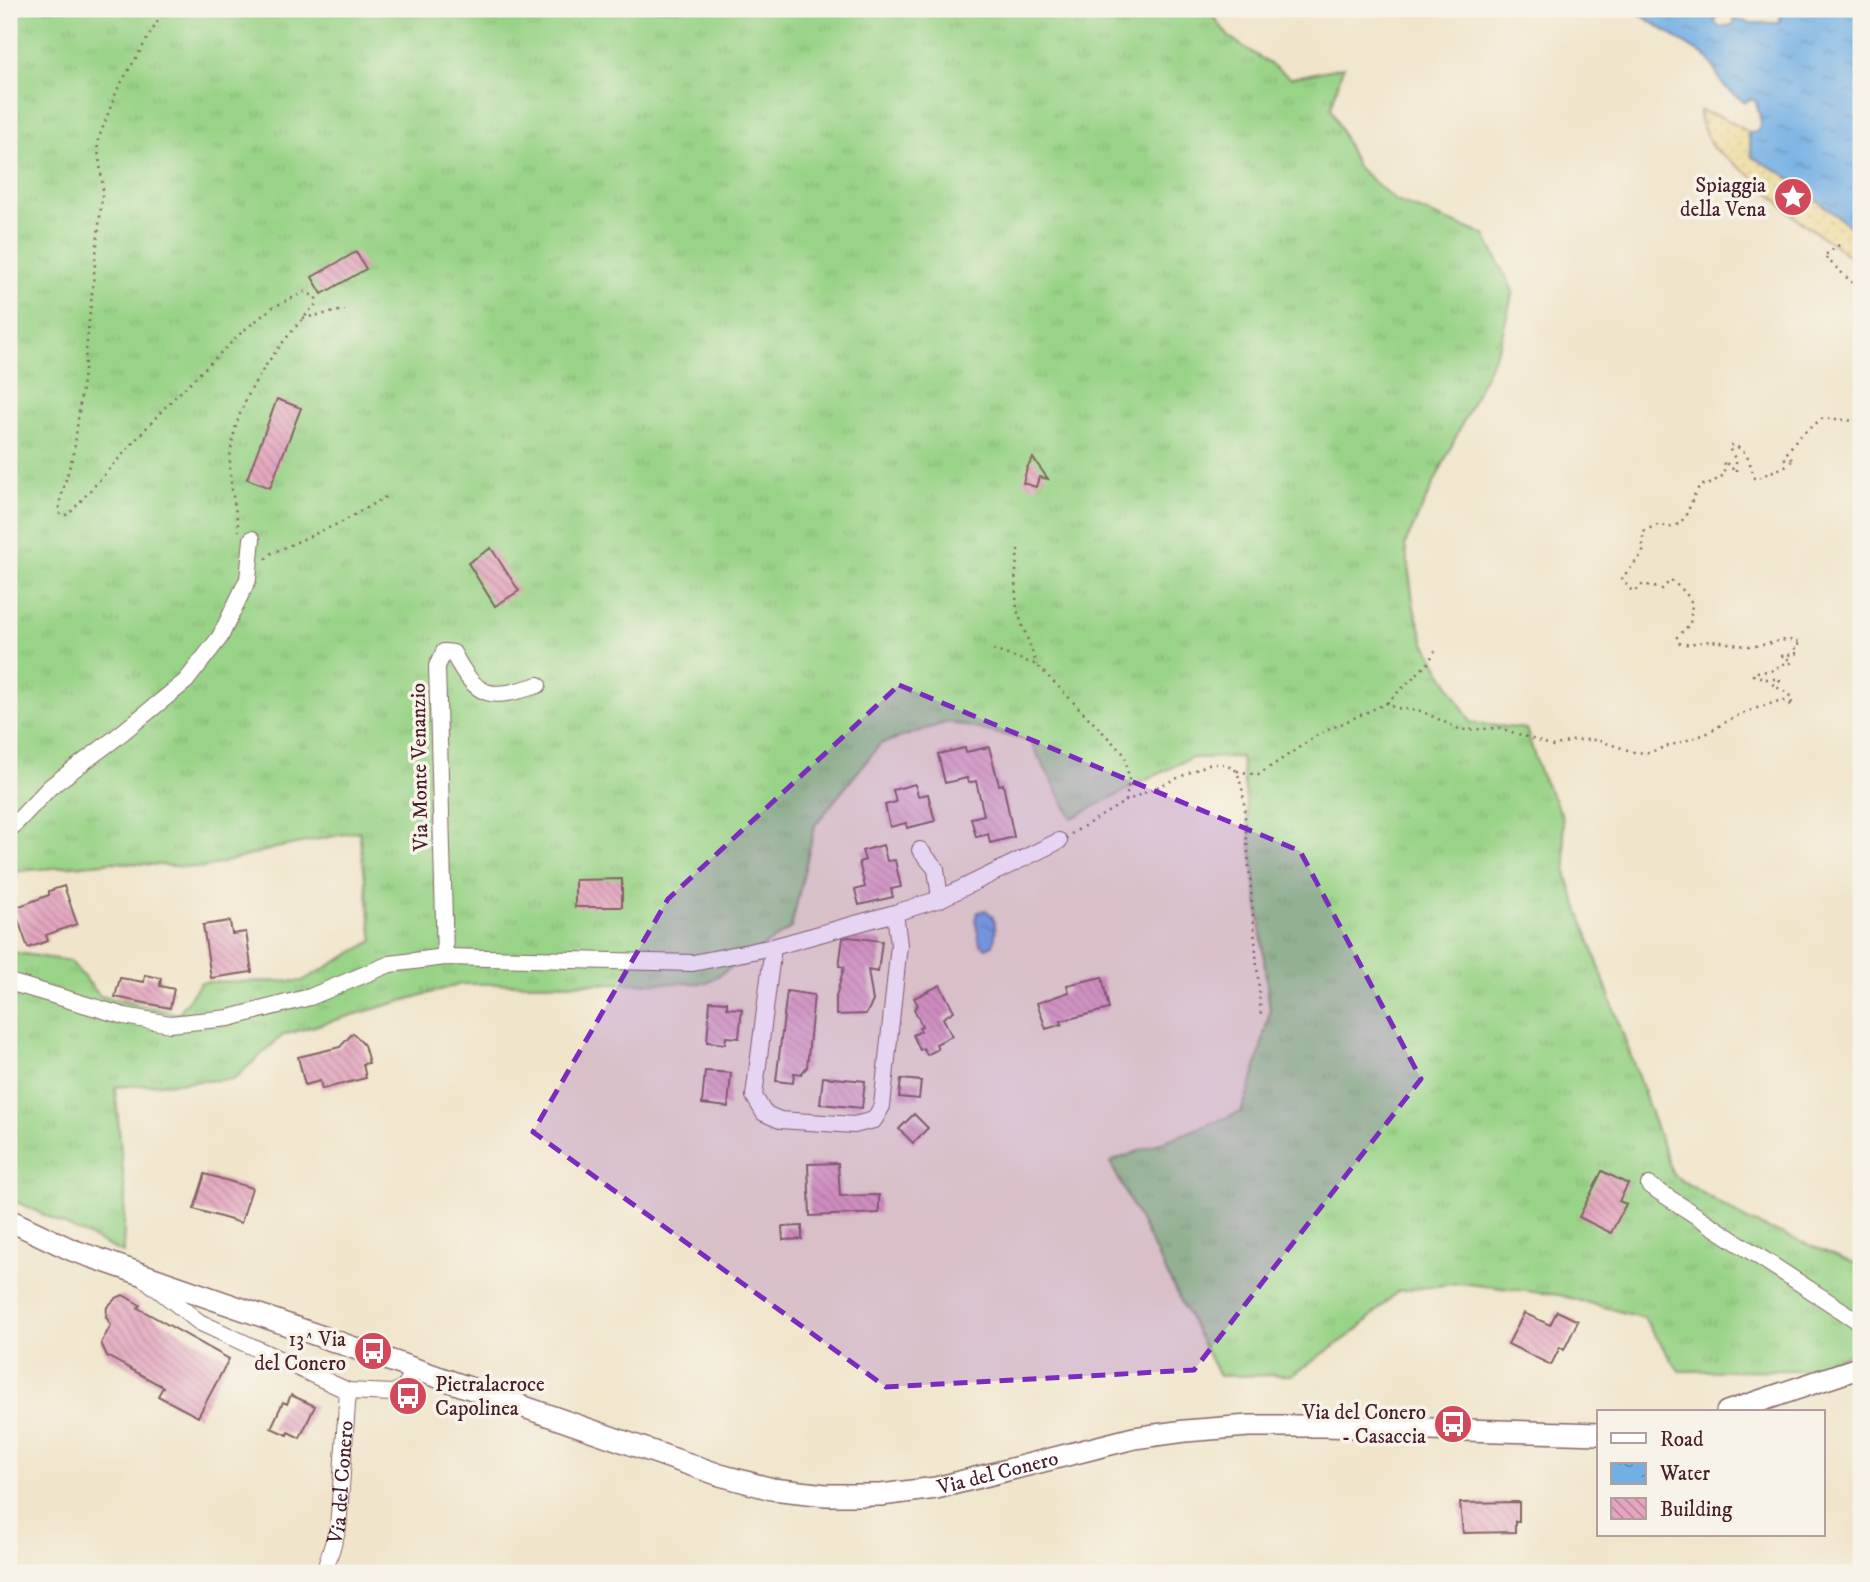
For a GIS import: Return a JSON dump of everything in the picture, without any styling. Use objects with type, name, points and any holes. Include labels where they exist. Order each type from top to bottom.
[{"type":"main road","name":"Via del Conero","points":[[9,1220],[72,1250],[720,1475],[772,1489],[826,1495],[881,1495],[936,1488],[1134,1438],[1249,1426],[1597,1434]]},
{"type":"main road","points":[[1733,1410],[1861,1367]]},
{"type":"street","points":[[9,830],[50,787],[186,681],[220,637],[248,579],[246,535]]},
{"type":"street","name":"Via Monte Venanzio","points":[[445,957],[437,666],[444,652],[453,653],[464,674],[478,690],[505,695],[538,685]]},
{"type":"street","points":[[9,982],[124,1016],[170,1024],[229,1018],[310,997],[390,964],[445,957],[693,963],[773,947],[940,899],[1059,841]]},
{"type":"street","points":[[920,850],[936,869],[940,899]]},
{"type":"street","points":[[773,947],[754,1096],[764,1113],[780,1121],[854,1125],[874,1121],[882,1107],[899,945],[895,913]]},
{"type":"street","points":[[1649,1185],[1861,1323]]},
{"type":"street","name":"Via del Conero","points":[[138,1273],[199,1322],[348,1391],[393,1393],[405,1387],[415,1369]]},
{"type":"street","name":"Via del Conero","points":[[324,1573],[338,1528],[348,1391]]},
{"type":"path","points":[[164,9],[117,90],[97,143],[103,187],[74,451],[59,513],[62,516],[69,514],[167,405],[242,332],[273,307],[305,292],[316,297],[316,304],[282,342],[253,383],[236,428],[230,462],[246,535]]},
{"type":"path","points":[[1839,245],[1824,256],[1860,290],[1861,303]]},
{"type":"path","points":[[303,318],[345,310]]},
{"type":"path","points":[[1387,703],[1395,708],[1420,711],[1461,730],[1500,728],[1553,746],[1587,739],[1647,753],[1706,734],[1757,708],[1779,701],[1794,705],[1789,694],[1773,685],[1780,681],[1779,679],[1753,675],[1755,672],[1771,671],[1785,663],[1791,663],[1792,661],[1782,656],[1798,653],[1794,648],[1801,643],[1782,639],[1753,646],[1717,641],[1688,645],[1679,643],[1677,637],[1690,624],[1692,603],[1685,592],[1671,580],[1661,589],[1643,584],[1636,591],[1629,589],[1622,578],[1643,553],[1643,532],[1658,525],[1671,528],[1678,524],[1691,508],[1694,492],[1701,485],[1708,485],[1724,475],[1724,461],[1736,472],[1737,460],[1729,448],[1731,445],[1742,450],[1749,459],[1754,478],[1758,479],[1765,473],[1791,463],[1794,458],[1785,459],[1785,456],[1798,438],[1823,418],[1855,421],[1861,419]]},
{"type":"path","points":[[248,579],[272,552],[342,522],[387,496]]},
{"type":"path","points":[[1018,549],[1015,581],[1017,610],[1037,665],[1125,755],[1129,780],[1125,801]]},
{"type":"path","points":[[993,650],[1037,665]]},
{"type":"path","points":[[1059,841],[1125,801],[1209,764],[1224,764],[1237,771],[1258,775],[1319,734],[1387,703],[1428,663],[1435,651]]},
{"type":"path","points":[[1237,771],[1243,792],[1261,1015]]},
{"type":"highlighted area","points":[[899,685],[1300,851],[1421,1079],[1194,1370],[886,1387],[533,1132],[668,899]]},
{"type":"green space","points":[[9,9],[1208,9],[1229,37],[1291,78],[1343,67],[1331,108],[1357,167],[1396,201],[1485,235],[1513,291],[1500,344],[1405,544],[1414,608],[1425,643],[1471,723],[1526,729],[1540,773],[1562,815],[1567,877],[1673,1175],[1749,1221],[1861,1266],[1861,1350],[1802,1370],[1679,1371],[1644,1318],[1559,1295],[1459,1283],[1398,1291],[1355,1332],[1292,1375],[1219,1376],[1110,1162],[1241,1112],[1254,1076],[1270,1011],[1241,757],[1190,758],[1072,818],[1030,741],[948,722],[880,744],[815,825],[791,928],[707,983],[461,984],[283,1035],[234,1079],[115,1087],[125,1195],[123,1253],[9,1198],[9,952],[70,961],[100,996],[178,1014],[201,982],[302,981],[373,941],[359,831],[276,848],[204,868],[114,862],[11,872],[9,875]]},
{"type":"sand","name":"Spiaggia della Vena","points":[[1700,111],[1721,117],[1748,132],[1753,157],[1784,174],[1861,235],[1861,264],[1796,218],[1750,175],[1712,147],[1700,121]]},
{"type":"water","points":[[1631,9],[1714,9],[1718,15],[1714,21],[1719,27],[1733,25],[1735,19],[1751,23],[1779,23],[1783,9],[1861,9],[1861,235],[1784,174],[1752,157],[1748,132],[1758,131],[1761,122],[1756,101],[1749,99],[1745,103],[1723,85],[1709,59]]},
{"type":"water","points":[[985,910],[994,920],[995,930],[993,945],[986,948],[980,944],[975,919],[978,912]]},
{"type":"building","points":[[356,252],[366,269],[322,294],[312,277]]},
{"type":"building","points":[[277,399],[301,408],[270,488],[247,479]]},
{"type":"building","points":[[1033,458],[1048,479],[1039,477],[1036,487],[1023,483]]},
{"type":"building","points":[[491,548],[519,591],[495,606],[468,563]]},
{"type":"building","points":[[989,747],[999,785],[1003,784],[1014,837],[990,843],[988,834],[976,837],[971,818],[984,815],[976,781],[968,783],[967,778],[945,783],[938,754],[965,748],[966,752]]},
{"type":"building","points":[[915,784],[918,796],[928,794],[935,821],[907,828],[906,823],[890,827],[885,805],[896,802],[893,790]]},
{"type":"building","points":[[883,845],[887,861],[895,860],[901,887],[891,889],[893,897],[859,905],[855,890],[865,887],[859,862],[865,860],[862,851]]},
{"type":"building","points":[[622,879],[622,907],[575,907],[575,880]]},
{"type":"building","points":[[64,886],[77,924],[46,935],[48,941],[28,948],[14,908],[49,895],[49,891]]},
{"type":"building","points":[[230,921],[232,934],[246,932],[252,972],[211,978],[203,925]]},
{"type":"building","points":[[843,938],[882,941],[878,972],[868,970],[873,1001],[866,1014],[836,1015],[836,997],[844,967],[839,966]]},
{"type":"building","points":[[145,975],[161,978],[160,986],[174,989],[170,1008],[115,997],[120,978],[144,982]]},
{"type":"building","points":[[1102,977],[1109,1009],[1061,1021],[1062,1024],[1046,1029],[1037,1003],[1069,992],[1067,985]]},
{"type":"building","points":[[940,985],[954,1011],[943,1018],[952,1036],[936,1044],[938,1049],[927,1055],[923,1048],[920,1050],[913,1035],[921,1031],[919,1028],[922,1026],[914,1009],[918,1005],[914,998]]},
{"type":"building","points":[[787,991],[814,995],[807,1067],[801,1074],[794,1073],[793,1083],[776,1081]]},
{"type":"building","points":[[710,1001],[727,1002],[727,1008],[742,1009],[739,1038],[726,1037],[725,1044],[707,1042]]},
{"type":"building","points":[[353,1033],[364,1045],[369,1063],[363,1064],[366,1078],[322,1089],[320,1081],[305,1085],[298,1057],[340,1047]]},
{"type":"building","points":[[705,1071],[731,1073],[728,1107],[702,1104]]},
{"type":"building","points":[[823,1077],[865,1081],[862,1108],[820,1104]]},
{"type":"building","points":[[901,1079],[921,1081],[919,1099],[899,1097]]},
{"type":"building","points":[[914,1114],[928,1128],[913,1143],[899,1129]]},
{"type":"building","points":[[838,1163],[840,1196],[879,1195],[879,1213],[810,1216],[808,1164]]},
{"type":"building","points":[[1602,1171],[1628,1184],[1619,1201],[1626,1204],[1611,1233],[1579,1217]]},
{"type":"building","points":[[205,1174],[252,1188],[241,1223],[194,1209]]},
{"type":"building","points":[[802,1226],[802,1239],[783,1240],[782,1227]]},
{"type":"building","points":[[123,1295],[140,1305],[138,1308],[229,1359],[198,1417],[158,1396],[163,1387],[107,1356],[101,1343],[111,1325],[106,1317],[107,1307]]},
{"type":"building","points":[[1557,1311],[1578,1321],[1564,1350],[1560,1347],[1551,1365],[1508,1344],[1524,1313],[1550,1325]]},
{"type":"building","points":[[291,1395],[315,1406],[300,1438],[271,1428],[283,1402],[287,1404]]},
{"type":"building","points":[[1519,1502],[1519,1521],[1515,1521],[1515,1532],[1463,1533],[1460,1503]]},
{"type":"place","name":"Spiaggia della Vena","points":[[1793,197]]},
{"type":"place","name":"13^ Via del Conero","points":[[373,1351]]},
{"type":"place","name":"Pietralacroce Capolinea","points":[[408,1396]]},
{"type":"place","name":"Via del Conero - Casaccia","points":[[1453,1424]]}]
